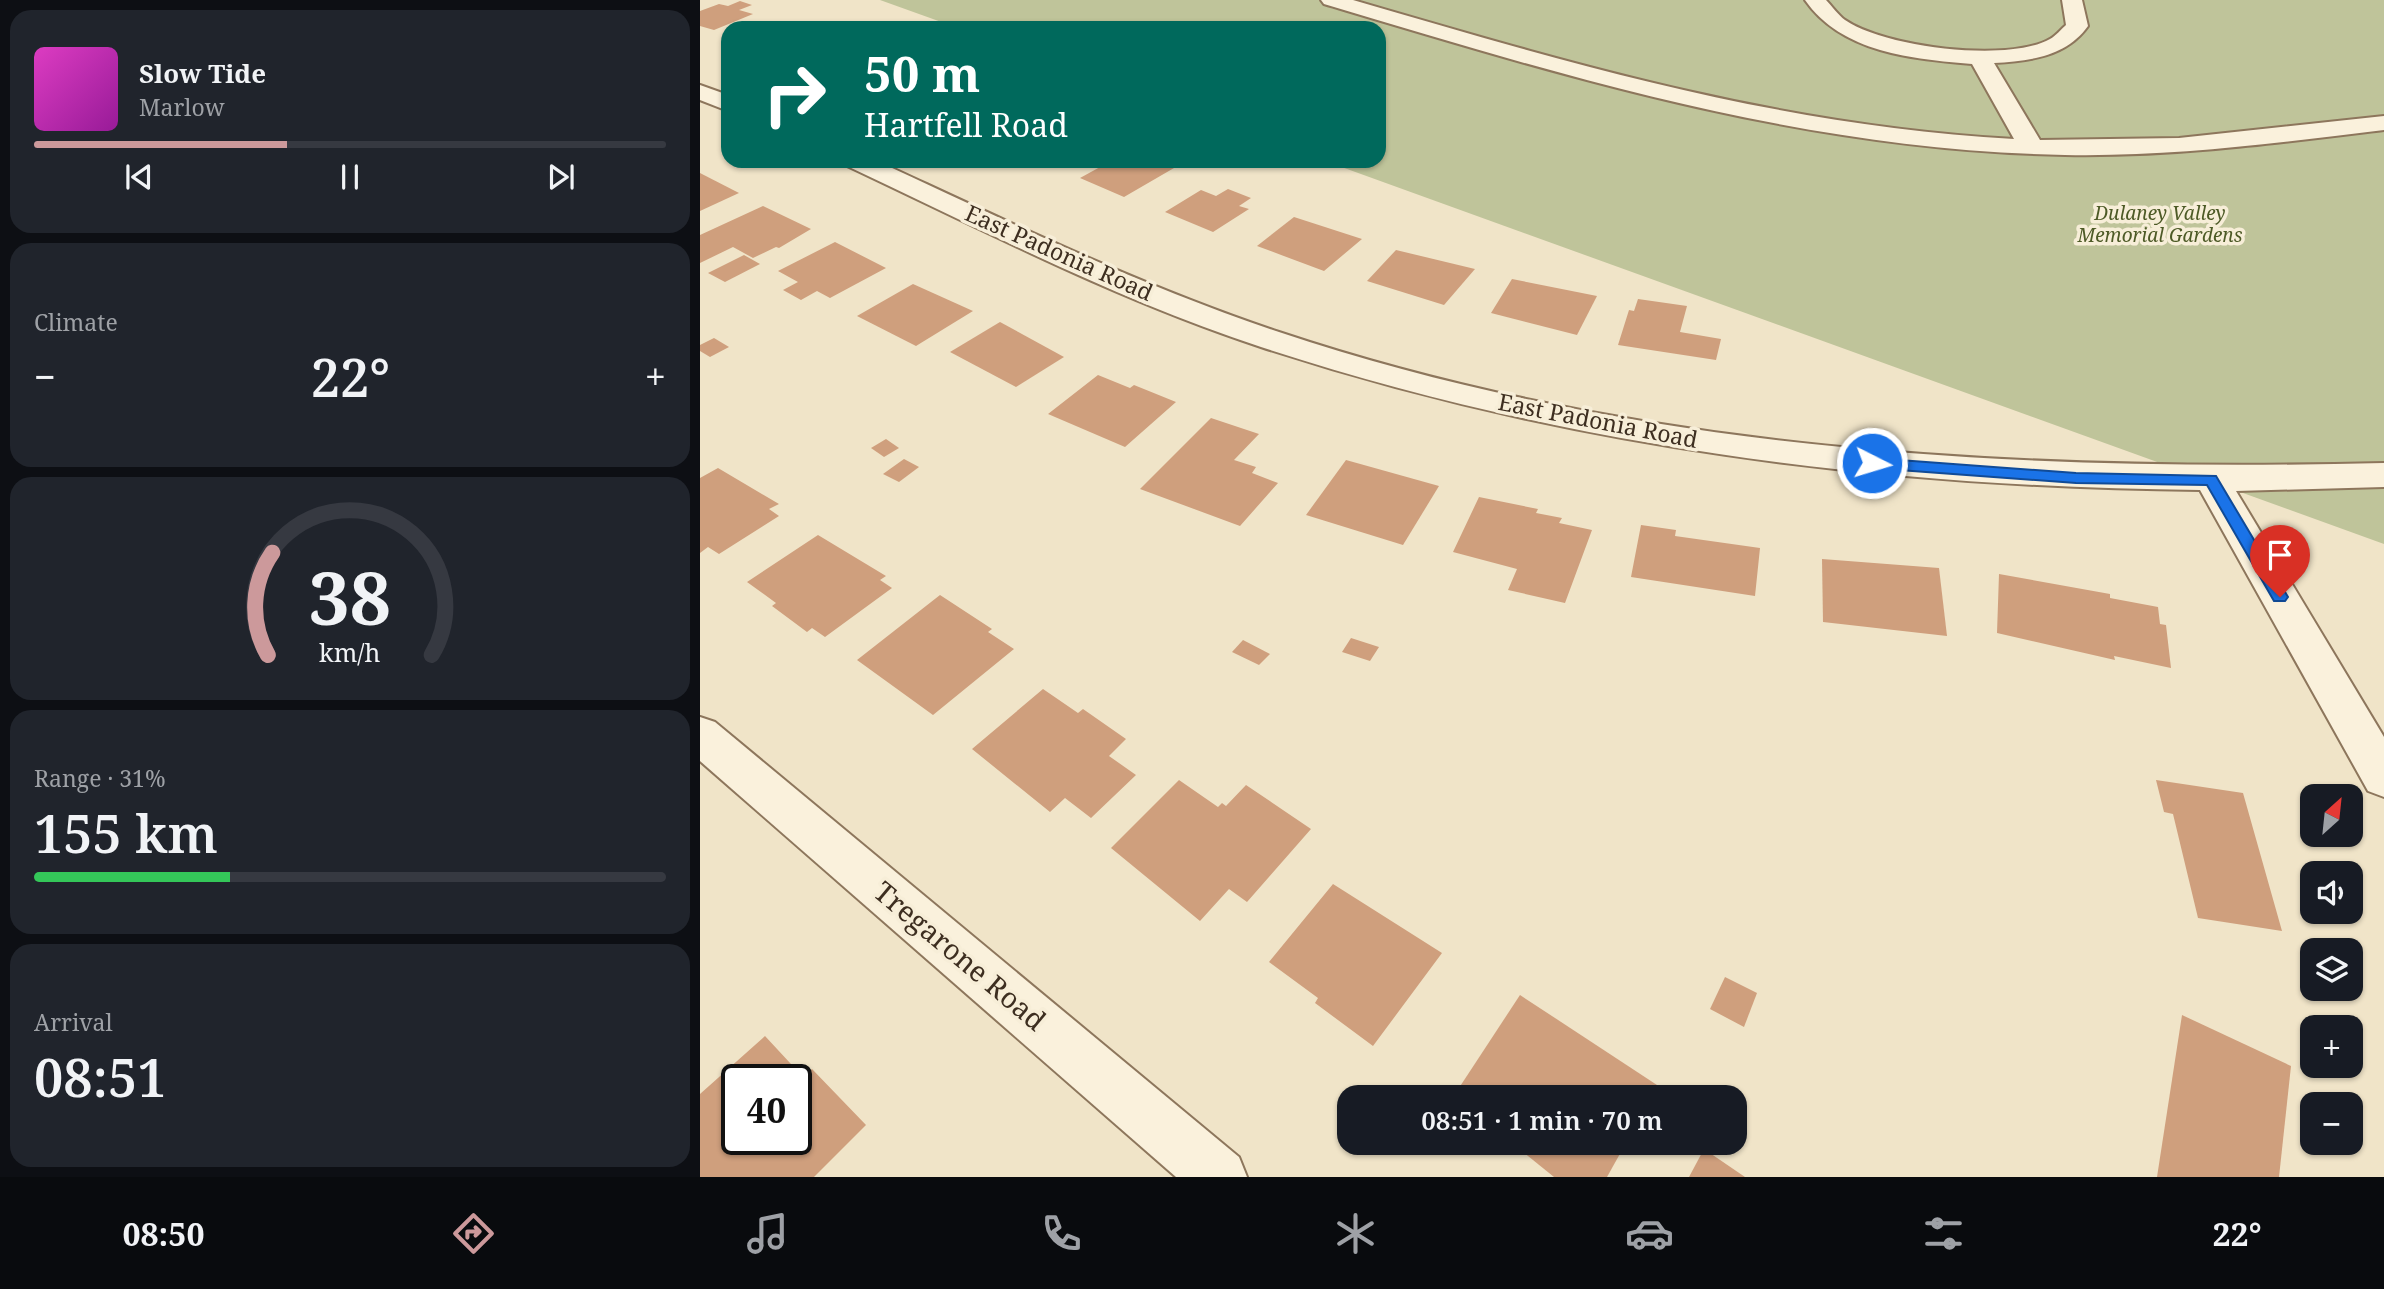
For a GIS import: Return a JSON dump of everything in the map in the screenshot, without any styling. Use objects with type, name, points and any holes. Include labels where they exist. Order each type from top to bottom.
[{"type":"street","points":[[1331,0],[1591,76],[1759,115],[1922,138],[2031,146],[2178,146],[2384,123]]},
{"type":"street","points":[[1815,0],[1824,14],[1864,37],[1936,55],[1980,58],[2036,51],[2068,38],[2079,26],[2080,12],[2072,0]]},
{"type":"street","points":[[1980,58],[2031,146]]},
{"type":"street","points":[[700,92],[721,101]]},
{"type":"street","name":"East Padonia Road","points":[[871,168],[1111,278],[1209,317],[1325,357],[1430,387],[1657,434],[1755,450],[1963,471],[2076,478],[2211,480],[2384,475]]},
{"type":"street","points":[[2211,480],[2384,777]]},
{"type":"street","name":"Tregarone Road","points":[[700,735],[1219,1177]]},
{"type":"green space","name":"Dulaney Valley Memorial Gardens","points":[[880,0],[2384,0],[2384,544],[1344,168],[1386,168],[1386,21],[938,21]]},
{"type":"building","points":[[740,1],[752,5],[739,10],[753,14],[736,21],[721,21],[721,27],[714,30],[700,26],[700,11],[719,4],[728,6]]},
{"type":"building","points":[[1098,168],[1174,168],[1124,197],[1080,178]]},
{"type":"building","points":[[700,173],[739,193],[700,211]]},
{"type":"building","points":[[1228,189],[1251,198],[1239,206],[1249,209],[1213,232],[1165,212],[1201,190],[1216,196]]},
{"type":"building","points":[[763,206],[811,229],[779,248],[753,258],[733,247],[700,263],[700,235]]},
{"type":"building","points":[[1294,217],[1362,239],[1324,271],[1257,246]]},
{"type":"building","points":[[835,242],[886,268],[830,298],[817,291],[801,300],[783,290],[798,282],[778,271]]},
{"type":"building","points":[[1396,250],[1475,269],[1444,305],[1367,281]]},
{"type":"building","points":[[744,255],[760,264],[725,282],[708,273]]},
{"type":"building","points":[[1512,279],[1597,296],[1577,335],[1491,313]]},
{"type":"building","points":[[913,284],[973,311],[916,346],[857,316]]},
{"type":"building","points":[[1638,299],[1687,306],[1680,332],[1721,339],[1716,360],[1618,345],[1629,310],[1634,311]]},
{"type":"building","points":[[1000,322],[1064,357],[1016,387],[950,352]]},
{"type":"building","points":[[714,338],[729,347],[710,357],[700,351],[700,345]]},
{"type":"building","points":[[1098,375],[1130,388],[1134,385],[1176,402],[1125,447],[1048,414]]},
{"type":"building","points":[[1211,418],[1259,434],[1234,460],[1256,467],[1252,473],[1278,483],[1240,526],[1140,489]]},
{"type":"building","points":[[886,439],[899,448],[884,457],[871,448]]},
{"type":"building","points":[[904,459],[919,467],[899,482],[883,474]]},
{"type":"building","points":[[1346,460],[1439,486],[1403,545],[1306,515]]},
{"type":"building","points":[[718,468],[779,504],[769,509],[779,516],[719,554],[708,547],[700,553],[700,478]]},
{"type":"building","points":[[1479,497],[1538,509],[1536,513],[1562,518],[1559,523],[1592,530],[1565,603],[1508,590],[1517,569],[1453,552]]},
{"type":"building","points":[[1641,525],[1676,530],[1675,536],[1760,548],[1755,596],[1631,577]]},
{"type":"building","points":[[818,535],[886,576],[880,580],[892,588],[825,637],[812,628],[807,632],[772,606],[776,603],[747,582]]},
{"type":"building","points":[[1822,559],[1939,568],[1947,636],[1823,622]]},
{"type":"building","points":[[1999,574],[2110,594],[2110,598],[2158,607],[2160,624],[2166,625],[2171,668],[2114,656],[2115,660],[1997,633]]},
{"type":"building","points":[[940,595],[992,629],[988,632],[1014,649],[933,715],[857,660]]},
{"type":"building","points":[[1351,638],[1379,647],[1370,661],[1342,652]]},
{"type":"building","points":[[1243,640],[1270,654],[1259,665],[1232,652]]},
{"type":"building","points":[[1043,689],[1078,713],[1083,709],[1126,739],[1109,756],[1136,775],[1091,818],[1065,798],[1050,812],[972,749]]},
{"type":"building","points":[[1179,780],[1218,807],[1222,803],[1226,806],[1246,785],[1311,829],[1247,902],[1229,889],[1200,921],[1111,848]]},
{"type":"building","points":[[2156,780],[2243,793],[2282,931],[2198,918],[2173,814],[2164,812]]},
{"type":"building","points":[[1333,884],[1442,953],[1373,1046],[1315,1003],[1318,998],[1269,962]]},
{"type":"building","points":[[1725,977],[1757,993],[1744,1027],[1710,1009]]},
{"type":"building","points":[[1520,995],[1657,1085],[1461,1085]]},
{"type":"building","points":[[2182,1015],[2291,1066],[2279,1177],[2157,1177]]},
{"type":"building","points":[[765,1036],[791,1064],[734,1064]]},
{"type":"building","points":[[812,1069],[866,1125],[814,1177],[700,1177],[700,1094],[721,1075],[721,1155],[812,1155]]},
{"type":"building","points":[[1527,1155],[1619,1155],[1607,1177],[1554,1177]]},
{"type":"building","points":[[1701,1155],[1713,1155],[1745,1177],[1689,1177]]},
{"type":"route","points":[[1872,463],[2076,478],[2211,480],[2280,597]]}]
